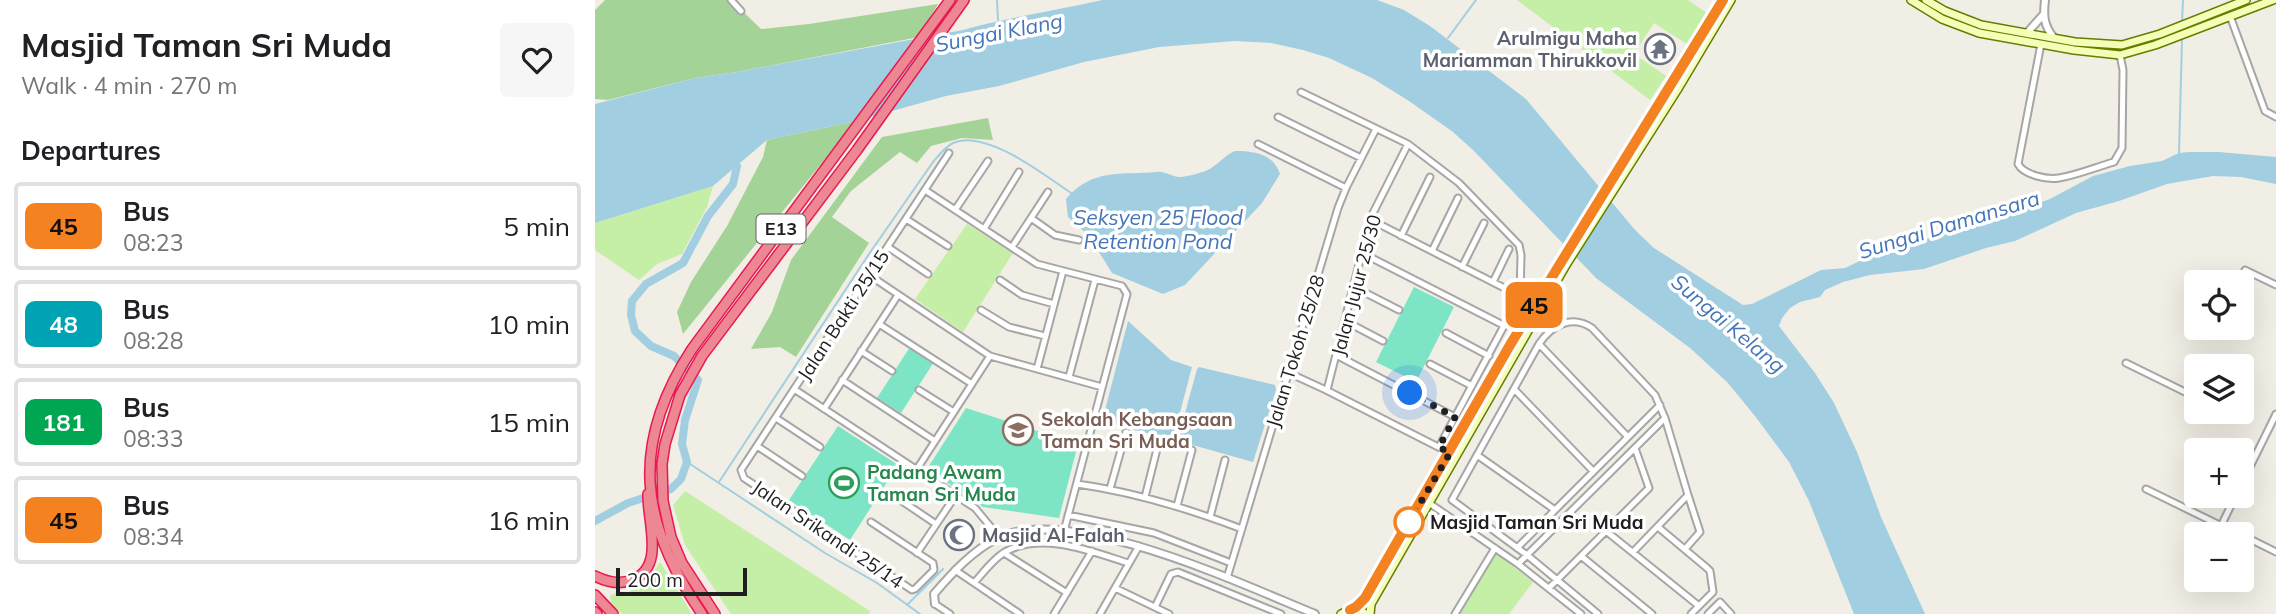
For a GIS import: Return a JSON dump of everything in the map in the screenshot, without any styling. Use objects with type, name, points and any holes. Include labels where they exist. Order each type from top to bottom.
[{"type":"highway","name":"E13","points":[[654,523],[647,504],[650,456],[656,421],[666,393],[681,366],[950,0]]},
{"type":"highway","name":"E13","points":[[716,614],[682,563],[671,537],[662,492],[662,464],[669,427],[680,395],[702,356],[857,150],[964,0]]},
{"type":"highway","points":[[595,576],[615,583],[637,578],[651,559],[654,523]]},
{"type":"highway","points":[[654,523],[671,563],[702,614]]},
{"type":"highway","points":[[595,595],[613,614]]},
{"type":"main road","points":[[1343,613],[1356,607],[1365,598],[1723,0]]},
{"type":"main road","points":[[1615,180],[1679,87],[1731,0]]},
{"type":"main road","points":[[1911,0],[1942,19],[1979,33],[2099,54],[2120,55],[2246,0]]},
{"type":"main road","points":[[1926,0],[1945,11],[1981,24],[2100,46],[2122,46],[2190,31],[2273,0]]},
{"type":"main road","points":[[1343,613],[1358,610],[1368,614],[1371,604],[1564,262]]},
{"type":"street","points":[[731,0],[741,11]]},
{"type":"street","points":[[2045,0],[2043,15],[2054,38]]},
{"type":"street","points":[[2027,33],[2043,15]]},
{"type":"street","points":[[2230,16],[2265,111],[2276,117]]},
{"type":"street","points":[[2041,44],[2018,164],[2026,173],[2056,179],[2113,162],[2122,148],[2123,70],[2120,55]]},
{"type":"street","points":[[1301,92],[1408,144],[1459,183],[1518,245],[1521,255],[1520,296],[1439,447]]},
{"type":"street","points":[[1278,117],[1361,158]]},
{"type":"street","name":"Jalan Tokoh 25/28","points":[[1227,578],[1346,188],[1376,129]]},
{"type":"street","points":[[1258,144],[1346,188]]},
{"type":"street","name":"Jalan Jujur 25/30","points":[[1327,390],[1371,220],[1408,144]]},
{"type":"street","name":"Jalan Bakti 25/15","points":[[744,478],[741,470],[949,153]]},
{"type":"street","points":[[955,209],[988,161]]},
{"type":"street","points":[[984,229],[1019,172]]},
{"type":"street","points":[[1401,236],[1430,177]]},
{"type":"street","points":[[925,190],[1037,264],[1122,286],[1127,294],[1065,531]]},
{"type":"street","points":[[1012,247],[1048,192]]},
{"type":"street","points":[[1432,251],[1458,198]]},
{"type":"street","points":[[1031,218],[1055,235],[1079,240]]},
{"type":"street","points":[[906,219],[947,246]]},
{"type":"street","points":[[1371,220],[1520,296]]},
{"type":"street","points":[[1462,267],[1484,223]]},
{"type":"street","points":[[888,247],[928,274]]},
{"type":"street","points":[[1493,282],[1510,249]]},
{"type":"street","points":[[1362,253],[1505,326]]},
{"type":"street","points":[[1037,369],[1063,271]]},
{"type":"street","points":[[2254,274],[2276,285]]},
{"type":"street","points":[[869,275],[990,356],[1102,387]]},
{"type":"street","points":[[1069,377],[1095,279]]},
{"type":"street","points":[[1000,280],[1022,295],[1054,303]]},
{"type":"street","points":[[1354,287],[1399,310]]},
{"type":"street","points":[[824,409],[898,295]]},
{"type":"street","points":[[981,310],[1009,327],[1045,336]]},
{"type":"street","points":[[1345,321],[1383,341]]},
{"type":"street","points":[[879,324],[972,384]]},
{"type":"street","points":[[1598,614],[1527,555],[1452,500],[1546,332],[1557,324],[1587,324],[1655,395],[1665,418],[1700,532],[1685,549]]},
{"type":"street","points":[[1446,334],[1489,356]]},
{"type":"street","points":[[1539,344],[1627,437]]},
{"type":"street","points":[[861,351],[892,371]]},
{"type":"street","points":[[1336,355],[1455,417]]},
{"type":"street","points":[[917,470],[990,356]]},
{"type":"street","points":[[2126,363],[2184,392]]},
{"type":"street","points":[[1430,364],[1472,386]]},
{"type":"street","points":[[1289,373],[1450,453]]},
{"type":"street","points":[[842,380],[935,440]]},
{"type":"street","points":[[794,389],[975,508],[999,537]]},
{"type":"street","points":[[1514,389],[1593,471]]},
{"type":"street","points":[[919,390],[954,412]]},
{"type":"street","points":[[1517,548],[1660,405]]},
{"type":"street","points":[[2254,459],[2276,414]]},
{"type":"street","points":[[776,418],[820,447]]},
{"type":"street","points":[[1518,564],[1665,418]]},
{"type":"street","points":[[1111,489],[1126,432]]},
{"type":"street","points":[[1145,497],[1159,441]]},
{"type":"street","points":[[757,446],[802,476]]},
{"type":"street","points":[[1549,588],[1649,488],[1635,448]]},
{"type":"street","points":[[1177,506],[1192,450]]},
{"type":"street","points":[[1477,455],[1555,510]]},
{"type":"street","points":[[1209,517],[1226,460]]},
{"type":"street","name":"Jalan Srikandi 25/14","points":[[744,478],[912,590],[934,569],[933,563],[917,553]]},
{"type":"street","points":[[1077,484],[1145,497],[1242,529]]},
{"type":"street","points":[[2146,489],[2213,522]]},
{"type":"street","points":[[890,493],[936,524]]},
{"type":"street","points":[[871,522],[917,553],[955,495]]},
{"type":"street","points":[[1633,552],[1688,495]]},
{"type":"street","points":[[1429,503],[1518,564],[1581,614]]},
{"type":"street","points":[[1068,515],[1154,533],[1231,563]]},
{"type":"street","points":[[1658,527],[1710,571],[1713,592],[1691,614]]},
{"type":"street","points":[[950,614],[935,604],[934,594],[955,570],[999,537],[1026,531],[1065,531],[1139,546],[1185,560],[1315,614]]},
{"type":"street","points":[[1606,531],[1699,606]]},
{"type":"street","points":[[2254,542],[2276,552]]},
{"type":"street","points":[[974,583],[1004,553],[1031,545],[1065,544],[1128,563]]},
{"type":"street","points":[[1100,614],[1139,546]]},
{"type":"street","points":[[1455,614],[1495,548]]},
{"type":"street","points":[[1054,614],[1092,551]]},
{"type":"street","points":[[1004,553],[1067,593]]},
{"type":"street","points":[[1581,556],[1653,614]]},
{"type":"street","points":[[955,570],[1020,614]]},
{"type":"street","points":[[1155,607],[1171,574],[1178,572],[1281,614]]},
{"type":"street","points":[[1115,588],[1169,614]]},
{"type":"street","points":[[1708,614],[1720,602],[1731,614]]},
{"type":"green space","points":[[605,0],[731,0],[761,29],[938,4],[919,37],[695,78],[608,100],[595,99],[595,10]]},
{"type":"green space","points":[[1517,0],[1688,0],[1707,13],[1687,44],[1654,23],[1634,54],[1666,76],[1650,100]]},
{"type":"green space","points":[[988,118],[993,140],[962,138],[931,146],[917,163],[900,152],[851,191],[832,217],[869,243],[796,357],[780,347],[751,349],[772,312],[791,260],[882,137]]},
{"type":"green space","points":[[856,121],[683,334],[677,312],[691,282],[727,226],[763,157],[767,140]]},
{"type":"green space","points":[[713,186],[707,207],[682,254],[657,264],[639,280],[595,250],[595,223]]},
{"type":"green space","points":[[967,224],[1013,253],[963,332],[915,299]]},
{"type":"green space","points":[[1414,287],[1454,307],[1416,382],[1376,362]]},
{"type":"green space","points":[[910,347],[934,362],[901,413],[877,398]]},
{"type":"green space","points":[[966,408],[1078,444],[1059,518],[983,507],[927,469]]},
{"type":"green space","name":"Padang Awam Taman Sri Muda","points":[[838,426],[898,465],[850,540],[789,500]]},
{"type":"green space","points":[[685,491],[870,611],[869,614],[731,614],[685,545],[673,505]]},
{"type":"green space","points":[[1496,553],[1533,582],[1509,614],[1460,614]]},
{"type":"green space","points":[[660,562],[692,614],[622,614],[611,605],[610,596],[638,587],[647,580]]},
{"type":"water","points":[[1102,0],[1377,0],[1404,10],[1430,26],[1526,99],[1635,230],[1654,248],[1743,305],[1752,304],[1821,270],[1845,268],[1934,236],[1983,223],[2050,199],[2093,176],[2162,161],[2179,153],[2219,152],[2276,157],[2276,184],[2241,177],[2213,176],[2167,184],[2076,213],[2015,241],[1924,269],[1870,275],[1843,282],[1825,290],[1820,297],[1800,302],[1790,308],[1779,326],[1834,403],[1925,614],[1854,614],[1809,501],[1789,462],[1727,382],[1690,348],[1596,278],[1453,132],[1372,78],[1329,58],[1303,50],[1271,43],[1235,41],[1159,47],[1084,62],[999,86],[946,96],[856,121],[767,140],[713,186],[595,223],[595,104],[695,78],[963,30]]},
{"type":"water","name":"Seksyen 25 Flood Retention Pond","points":[[1235,151],[1256,153],[1268,158],[1280,174],[1262,203],[1185,285],[1163,294],[1112,273],[1089,236],[1068,217],[1066,199],[1086,182],[1120,174],[1160,172],[1178,177],[1189,176],[1209,169]]},
{"type":"water","points":[[1128,321],[1171,360],[1192,367],[1173,439],[1113,424],[1114,416],[1104,414]]},
{"type":"water","points":[[1199,367],[1275,385],[1276,390],[1253,462],[1178,439]]},
{"type":"waterway","name":"Sungai Klang","points":[[997,0],[998,20]]},
{"type":"waterway","points":[[1448,38],[1476,0]]},
{"type":"waterway","points":[[2182,23],[2183,0]]},
{"type":"waterway","points":[[2179,153],[2182,40]]},
{"type":"waterway","points":[[719,482],[869,254],[933,162],[947,147],[966,140],[998,148],[1015,156],[1071,193]]},
{"type":"waterway","points":[[595,521],[628,503],[671,489],[681,479],[687,462],[682,444],[685,420],[698,380],[674,356],[651,346],[635,331],[631,315],[632,301],[646,284],[683,263],[708,216],[733,184],[737,166],[731,158]]},
{"type":"waterway","points":[[687,462],[825,553],[877,583],[920,614]]},
{"type":"waterway","points":[[907,605],[943,569]]},
{"type":"bus line","name":"45","points":[[1350,610],[1365,598],[1510,345],[1723,0]]},
{"type":"place","name":"Arulmigu Maha Mariamman Thirukkovil","points":[[1660,49]]},
{"type":"place","name":"Sekolah Kebangsaan Taman Sri Muda","points":[[1018,430]]},
{"type":"place","name":"Padang Awam Taman Sri Muda","points":[[844,483]]},
{"type":"place","name":"Masjid Taman Sri Muda","points":[[1409,522]]},
{"type":"place","name":"Masjid Al-Falah","points":[[959,535]]},
{"type":"route","points":[[1409,522],[1450,453],[1439,447],[1455,417],[1410,393]]},
{"type":"water label","name":"Sungai Damansara","points":[[1949,225]]},
{"type":"water label","name":"Sungai Kelang","points":[[1728,324]]}]
